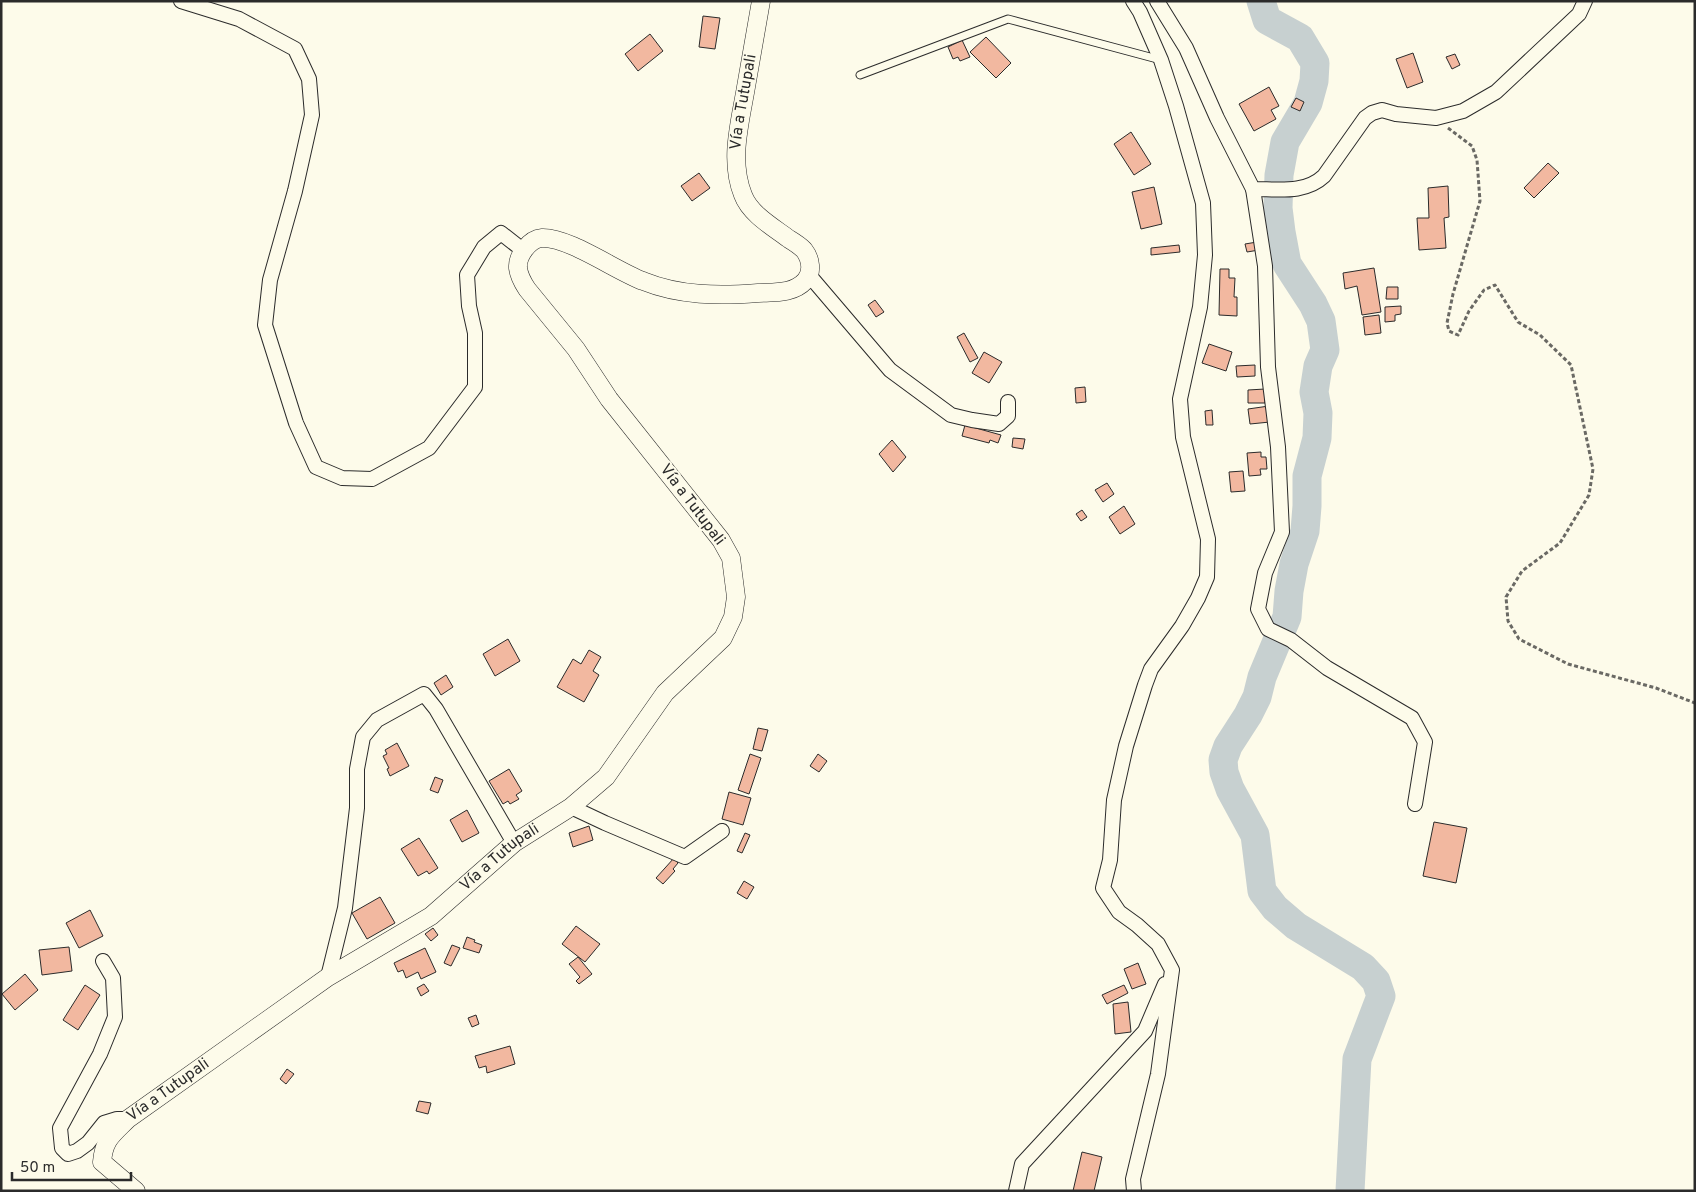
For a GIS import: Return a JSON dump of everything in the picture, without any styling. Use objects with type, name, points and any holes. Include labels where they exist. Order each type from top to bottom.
[{"type":"street","points":[[181,1],[239,18],[295,49],[309,79],[312,115],[295,192],[270,280],[265,325],[296,423],[316,467],[342,478],[372,479],[429,448],[475,387],[475,333],[469,306],[467,275],[484,247],[501,233],[524,251],[535,240],[542,238],[559,240],[643,281],[699,295],[788,291],[805,281],[810,275],[890,370],[951,415],[999,424],[1008,416],[1008,402]]},
{"type":"street","name":"Vía a Tutupali","points":[[761,1],[736,150],[737,176],[744,197],[751,208],[803,250],[809,260],[810,275]]},
{"type":"street","points":[[1133,1],[1140,12],[1161,60],[1203,202],[1205,255],[1200,307],[1180,399],[1182,437],[1208,539],[1209,554],[1207,577],[1198,598],[1182,626],[1151,669],[1144,685],[1126,746],[1114,800],[1110,860],[1103,888],[1119,912],[1137,924],[1158,944],[1172,970],[1158,1074],[1134,1179],[1134,1191]]},
{"type":"street","points":[[1157,1],[1186,48],[1217,118],[1260,189],[1265,266],[1268,367],[1278,447],[1282,532],[1265,573],[1258,609],[1268,629],[1291,640],[1327,668],[1412,718],[1425,742],[1415,804]]},
{"type":"street","points":[[1260,189],[1296,190],[1318,181],[1324,176],[1360,125],[1372,113],[1382,110],[1396,114],[1436,118],[1463,111],[1496,92],[1579,14],[1585,1]]},
{"type":"street","name":"Vía a Tutupali","points":[[136,1191],[102,1162],[103,1148],[108,1139],[128,1119],[328,977],[432,916],[514,843],[571,807],[606,776],[664,694],[723,638],[733,617],[736,597],[730,558],[721,540],[609,399],[576,349],[522,282],[518,268],[524,251]]},
{"type":"street","points":[[328,977],[345,908],[356,808],[357,769],[363,737],[377,720],[424,694],[436,709],[514,843]]},
{"type":"street","points":[[571,807],[685,857],[722,831]]},
{"type":"street","points":[[103,961],[114,978],[114,1017],[100,1054],[60,1128],[62,1148],[68,1154],[77,1151],[88,1143],[104,1123],[117,1119],[128,1119]]},
{"type":"street","points":[[1016,1191],[1022,1164],[1145,1031],[1172,970]]},
{"type":"lane","points":[[860,75],[1008,19],[1161,60]]},
{"type":"path","points":[[1436,118],[1454,134],[1472,146],[1477,160],[1480,201],[1447,323],[1449,331],[1458,335],[1469,311],[1484,290],[1495,285],[1518,322],[1540,335],[1571,365],[1593,469],[1589,495],[1560,543],[1522,571],[1506,597],[1508,621],[1519,639],[1568,664],[1656,688],[1695,703]]},
{"type":"building","points":[[703,16],[720,18],[715,49],[699,47]]},
{"type":"building","points":[[650,34],[663,51],[638,71],[625,54]]},
{"type":"building","points":[[986,37],[1011,63],[996,78],[970,52]]},
{"type":"building","points":[[962,40],[970,57],[960,61],[958,57],[953,59],[948,47]]},
{"type":"building","points":[[1413,53],[1423,82],[1407,88],[1396,59]]},
{"type":"building","points":[[1455,54],[1460,65],[1452,69],[1446,57]]},
{"type":"building","points":[[1269,87],[1279,106],[1271,110],[1276,119],[1254,131],[1239,104]]},
{"type":"building","points":[[1296,98],[1304,102],[1300,111],[1291,107]]},
{"type":"building","points":[[1131,132],[1151,164],[1134,175],[1114,144]]},
{"type":"building","points":[[1548,163],[1559,173],[1534,198],[1524,188]]},
{"type":"building","points":[[699,173],[710,188],[692,201],[681,186]]},
{"type":"building","points":[[1448,186],[1449,217],[1444,218],[1446,248],[1419,250],[1417,218],[1429,218],[1428,188]]},
{"type":"building","points":[[1154,187],[1162,224],[1141,229],[1132,192]]},
{"type":"building","points":[[1257,242],[1259,250],[1247,252],[1245,244]]},
{"type":"building","points":[[1179,245],[1180,252],[1151,255],[1151,248]]},
{"type":"building","points":[[1374,268],[1381,312],[1362,315],[1357,286],[1345,289],[1343,273]]},
{"type":"building","points":[[1220,269],[1229,269],[1229,278],[1235,278],[1234,297],[1237,297],[1237,316],[1219,315]]},
{"type":"building","points":[[1387,287],[1398,287],[1398,299],[1386,299]]},
{"type":"building","points":[[875,300],[884,312],[876,317],[868,305]]},
{"type":"building","points":[[1401,306],[1401,314],[1395,315],[1395,321],[1385,322],[1385,307]]},
{"type":"building","points":[[1379,315],[1381,333],[1365,335],[1363,317]]},
{"type":"building","points":[[964,333],[978,358],[970,362],[957,337]]},
{"type":"building","points":[[1209,344],[1232,352],[1226,371],[1202,363]]},
{"type":"building","points":[[984,352],[1002,362],[989,383],[972,373]]},
{"type":"building","points":[[1255,365],[1255,376],[1237,377],[1236,366]]},
{"type":"building","points":[[1085,387],[1086,402],[1076,403],[1075,388]]},
{"type":"building","points":[[1265,389],[1265,403],[1248,403],[1248,390]]},
{"type":"building","points":[[1269,406],[1270,422],[1250,424],[1248,409]]},
{"type":"building","points":[[1212,410],[1213,425],[1206,425],[1205,411]]},
{"type":"building","points":[[965,425],[1001,435],[998,443],[990,440],[989,443],[962,436]]},
{"type":"building","points":[[1013,438],[1025,439],[1023,449],[1012,447]]},
{"type":"building","points":[[892,440],[906,457],[893,472],[879,454]]},
{"type":"building","points":[[1261,452],[1261,457],[1266,457],[1267,469],[1260,469],[1261,475],[1249,476],[1247,453]]},
{"type":"building","points":[[1243,471],[1245,491],[1231,492],[1229,472]]},
{"type":"building","points":[[1107,483],[1114,494],[1103,502],[1095,490]]},
{"type":"building","points":[[1124,506],[1135,524],[1120,534],[1109,517]]},
{"type":"building","points":[[1082,510],[1087,517],[1081,521],[1076,514]]},
{"type":"building","points":[[508,639],[520,661],[495,676],[483,654]]},
{"type":"building","points":[[589,650],[601,657],[593,671],[599,675],[584,702],[557,687],[573,659],[581,664]]},
{"type":"building","points":[[446,675],[453,687],[441,695],[434,683]]},
{"type":"building","points":[[758,728],[768,730],[762,751],[753,749]]},
{"type":"building","points":[[397,743],[409,766],[390,776],[387,769],[389,768],[383,756],[387,754],[385,750]]},
{"type":"building","points":[[750,754],[761,758],[749,794],[738,790]]},
{"type":"building","points":[[818,754],[827,761],[819,772],[810,766]]},
{"type":"building","points":[[509,769],[522,791],[516,795],[519,799],[510,804],[508,801],[503,804],[489,781]]},
{"type":"building","points":[[435,777],[443,780],[438,793],[430,790]]},
{"type":"building","points":[[729,792],[751,798],[743,825],[722,819]]},
{"type":"building","points":[[467,810],[479,833],[462,842],[450,820]]},
{"type":"building","points":[[1434,822],[1467,828],[1456,883],[1423,876]]},
{"type":"building","points":[[589,826],[593,840],[573,847],[569,833]]},
{"type":"building","points":[[745,833],[750,835],[742,853],[737,851]]},
{"type":"building","points":[[419,838],[438,868],[429,874],[427,871],[418,876],[401,849]]},
{"type":"building","points":[[674,858],[678,863],[673,869],[675,871],[663,884],[656,878]]},
{"type":"building","points":[[744,881],[754,887],[747,899],[737,893]]},
{"type":"building","points":[[380,897],[395,923],[367,939],[352,913]]},
{"type":"building","points":[[90,910],[103,936],[79,948],[66,923]]},
{"type":"building","points":[[576,926],[600,944],[585,962],[562,944]]},
{"type":"building","points":[[433,928],[438,935],[431,941],[425,934]]},
{"type":"building","points":[[467,937],[482,945],[479,953],[463,948]]},
{"type":"building","points":[[452,945],[460,948],[451,966],[444,963]]},
{"type":"building","points":[[69,947],[72,971],[42,975],[39,950]]},
{"type":"building","points":[[425,948],[436,972],[421,979],[418,972],[406,978],[403,970],[398,972],[394,963]]},
{"type":"building","points":[[578,957],[592,974],[579,984],[576,981],[580,977],[569,964]]},
{"type":"building","points":[[1138,963],[1146,984],[1132,989],[1124,969]]},
{"type":"building","points":[[25,974],[38,990],[15,1010],[2,994]]},
{"type":"building","points":[[424,984],[429,991],[421,996],[417,988]]},
{"type":"building","points":[[85,985],[100,995],[78,1030],[63,1020]]},
{"type":"building","points":[[1124,985],[1128,993],[1107,1004],[1102,995]]},
{"type":"building","points":[[1128,1002],[1131,1032],[1115,1034],[1113,1004]]},
{"type":"building","points":[[476,1015],[479,1024],[472,1027],[468,1018]]},
{"type":"building","points":[[510,1046],[515,1064],[487,1073],[486,1066],[479,1068],[475,1056]]},
{"type":"building","points":[[287,1069],[294,1074],[286,1084],[280,1079]]},
{"type":"building","points":[[419,1101],[431,1103],[428,1114],[416,1111]]},
{"type":"building","points":[[1082,1152],[1102,1157],[1094,1191],[1073,1191]]},
{"type":"waterway","points":[[1261,1],[1267,20],[1300,38],[1315,63],[1314,81],[1308,103],[1285,142],[1279,175],[1278,208],[1287,264],[1313,304],[1321,321],[1325,350],[1318,366],[1314,392],[1318,413],[1317,438],[1307,476],[1305,531],[1294,564],[1287,617],[1262,677],[1257,697],[1228,746],[1223,760],[1224,772],[1230,789],[1255,835],[1262,891],[1275,908],[1296,926],[1363,967],[1376,981],[1381,996],[1357,1059],[1350,1191]]}]
